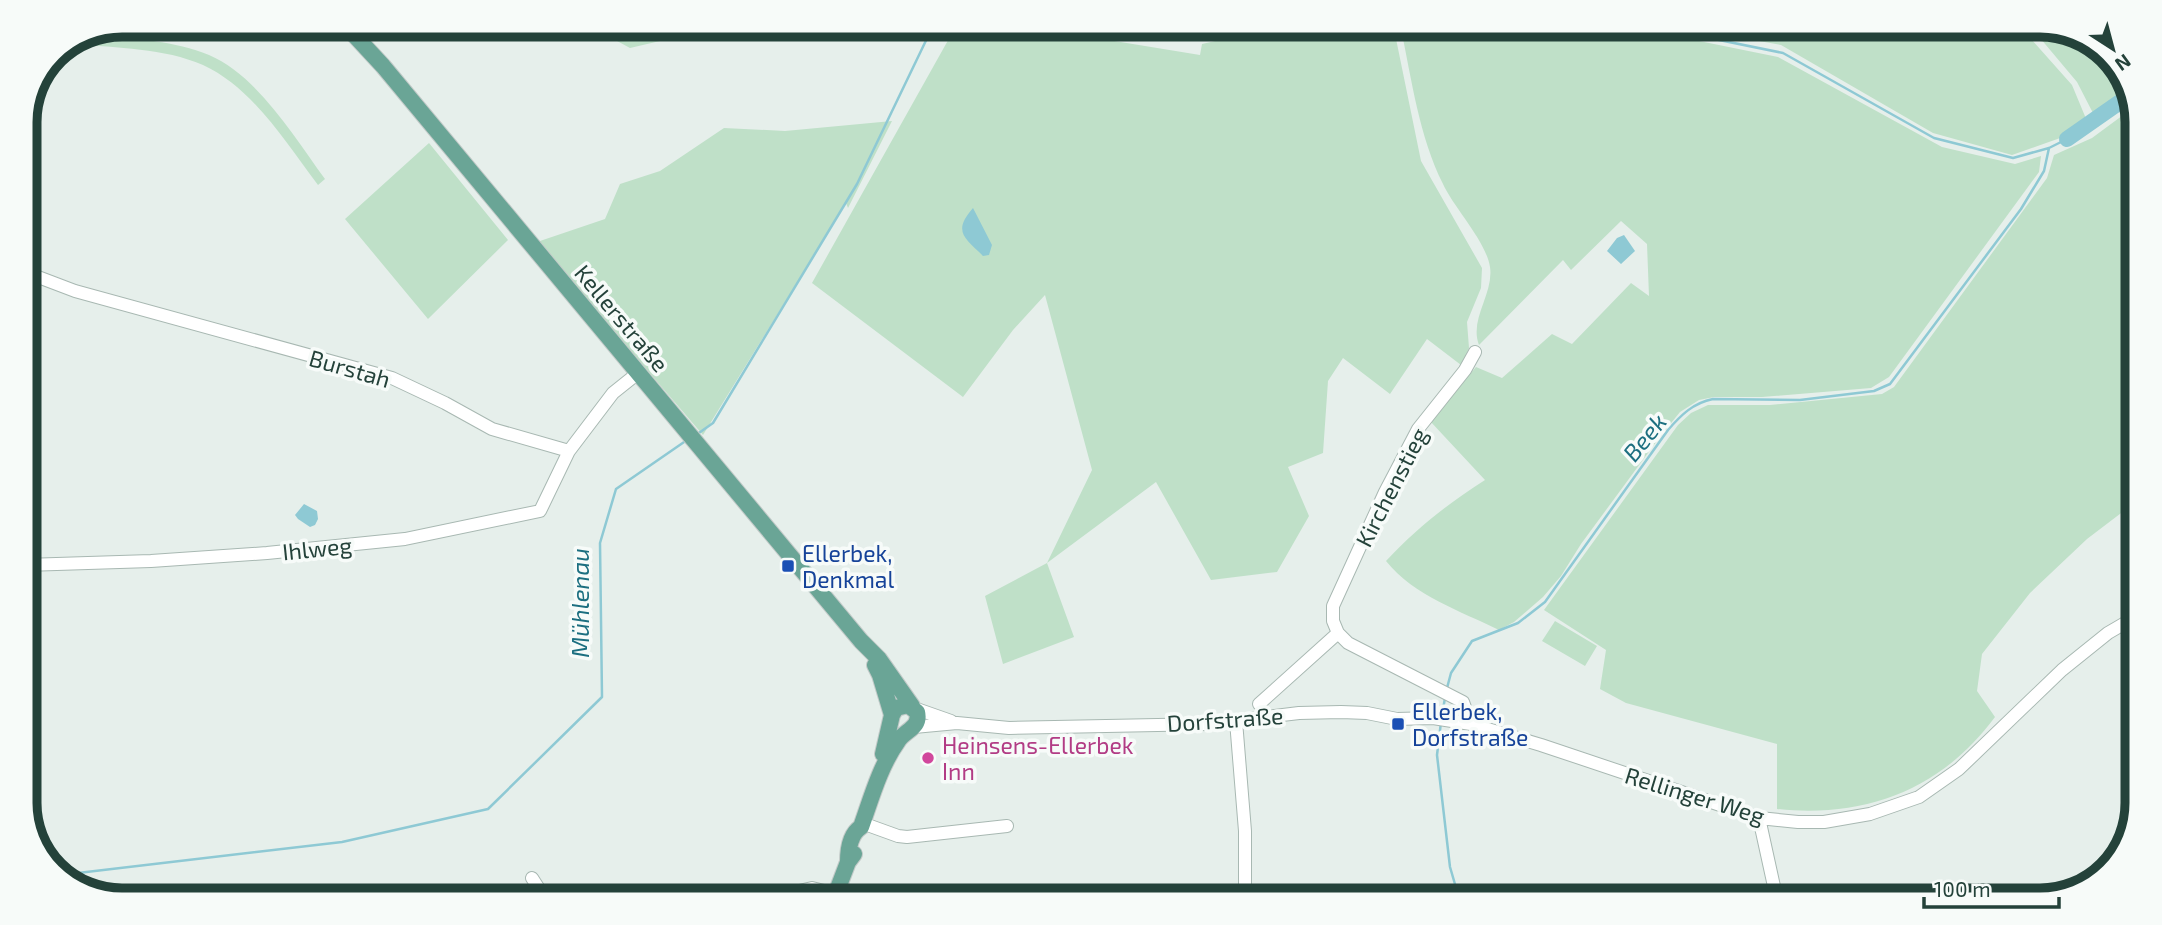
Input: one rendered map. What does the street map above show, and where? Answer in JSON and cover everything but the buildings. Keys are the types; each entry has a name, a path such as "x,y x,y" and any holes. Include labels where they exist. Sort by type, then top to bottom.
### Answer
{"main road":[{"name":"Kellerstraße","path":"359,37 861,641 879,659 913,707"},
{"name":"Kellerstraße","path":"861,641 880,675 892,718"},
{"path":"839,888 848,862 852,839 861,825 875,787 897,742 918,716 913,707 900,706 892,718 875,787"},
{"path":"892,718 897,728 911,728"}],"street":[{"name":"Burstah","path":"37,277 75,291 392,378 492,429 569,451"},
{"name":"Kirchenstieg","path":"1338,632 1333,621 1334,606 1385,492 1418,429 1465,370 1475,352"},
{"path":"569,451 613,393 638,373"},
{"name":"Ihlweg","path":"37,565 151,561 267,553 405,539 540,511 569,451"},
{"name":"Rellinger Weg","path":"1449,720 1471,724 1759,818 1824,822 1870,814 1919,797 1959,769 2062,670 2108,633 2125,623"},
{"path":"1259,704 1338,632 1348,643 1463,702 1471,724"},
{"name":"Dorfstraße","path":"913,707 957,723"},
{"name":"Dorfstraße","path":"911,728 957,723 1009,727 1209,724 1299,713 1367,713 1397,719 1419,717 1449,720"},
{"path":"1236,721 1245,831 1245,888"},
{"path":"1759,818 1774,888"},
{"path":"861,825 907,837 1007,826"},
{"path":"532,878 539,888"}],"green space":[{"path":"122,37 155,41 209,55 227,64 274,109 325,179 318,185 253,102 221,75 188,59 140,50 86,45 105,38"},
{"path":"610,37 677,37 630,48"},
{"path":"950,37 1090,37 1200,55 1202,44 1233,37 1396,37 1421,161 1482,268 1481,288 1467,322 1469,348 1461,365 1427,339 1390,394 1343,358 1328,381 1323,453 1288,467 1309,516 1277,572 1211,580 1156,482 1047,563 1092,470 1045,295 1013,330 963,397 812,283"},
{"path":"1403,37 1679,37 1778,57 1942,147 2015,164 2041,156 2039,172 1889,377 1871,388 1762,397 1714,397 1699,400 1680,412 1581,544 1561,576 1543,597 1514,622 1499,630 1424,593 1410,584 1386,561 1432,518 1485,480 1430,421 1476,367 1502,378 1552,334 1572,344 1631,283 1649,296 1647,244 1621,221 1571,270 1563,260 1479,345 1477,326 1489,287 1490,267 1483,246 1448,193 1435,166 1417,108"},
{"path":"1737,37 2029,37 2072,85 2087,121 2063,137 2012,155 1933,133 1781,45"},
{"path":"2039,37 2057,38 2078,46 2078,84"},
{"path":"2078,84 2116,84 2121,96 2094,115"},
{"path":"2125,114 2125,510 2087,539 2030,593 1982,654 1977,691 1995,717 1974,742 1951,763 1926,781 1871,803 1810,811 1777,809 1777,744 1626,703 1600,689 1606,650 1544,610 1678,425 1691,413 1708,405 1770,405 1882,394 1894,387 2047,178 2054,155 2092,138"},
{"path":"892,121 848,208 846,203 703,435 537,242 605,219 620,184 660,171 724,128 785,131"},
{"path":"429,143 508,240 428,319 345,219"},
{"path":"1047,563 1074,637 1003,664 985,596"},
{"path":"1555,621 1597,646 1585,666 1542,641"}],"water":[{"path":"973,208 992,245 989,255 983,256 963,234 963,223"},
{"path":"1624,235 1635,251 1621,264 1607,251 1617,238"},
{"path":"304,504 317,511 318,519 315,525 310,527 295,515"}],"waterway":[{"name":"Mühlenau","path":"696,435 713,423 857,184 928,37"},
{"name":"Mühlenau","path":"1195,37 1211,37"},
{"name":"Mühlenau","path":"1704,37 1783,53 1934,138 2013,158 2049,148 2067,139"},
{"name":"Mühlenau","path":"2067,139 2123,100"},
{"name":"Beek","path":"1447,688 1451,673 1472,641 1518,623 1545,602 1668,430 1688,410 1713,399 1800,400 1874,391 1890,384 2021,209 2044,171 2049,148"},
{"name":"Mühlenau","path":"74,874 342,842 488,809 602,697 600,543 616,489 687,440"},
{"name":"Beek","path":"1442,715 1445,698"},
{"name":"Beek","path":"1441,722 1437,755 1450,867 1456,888"}],"place":[{"name":"Ellerbek, Denkmal","path":"788,566"},
{"name":"Ellerbek, Dorfstraße","path":"1398,724"},
{"name":"Heinsens-Ellerbek Inn","path":"928,758"}]}
